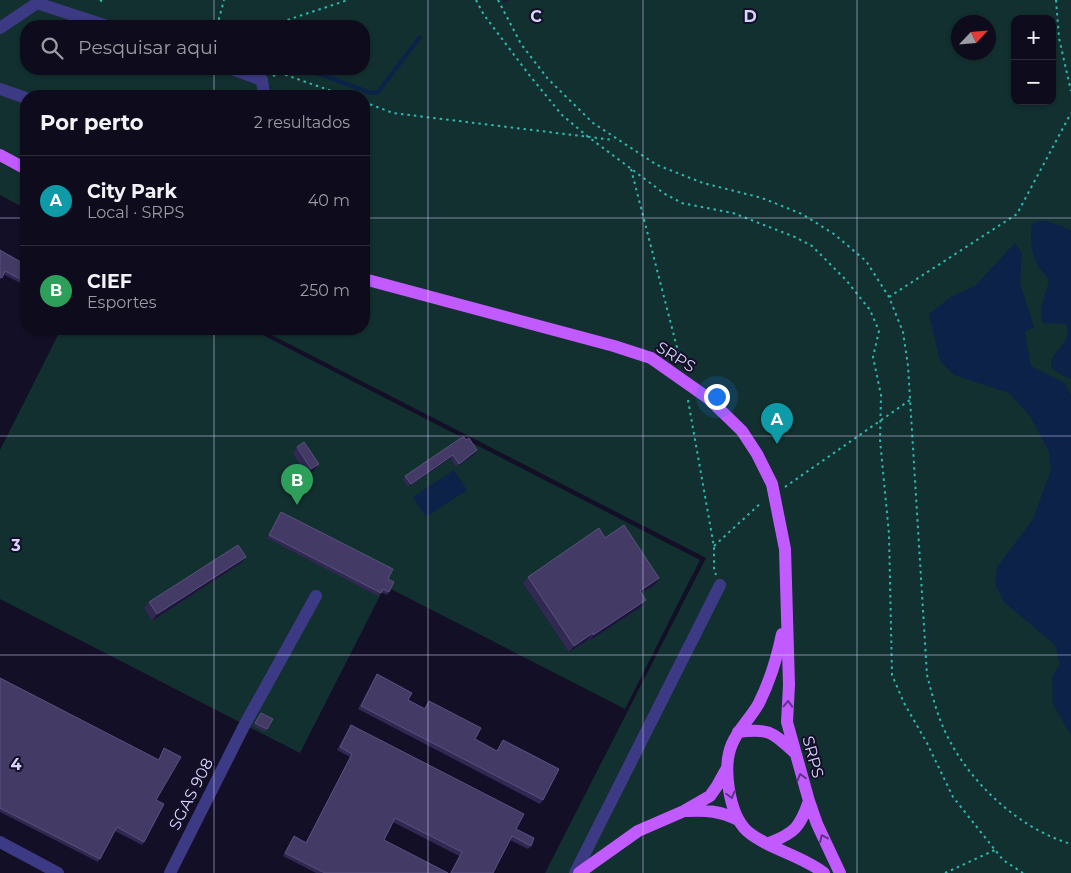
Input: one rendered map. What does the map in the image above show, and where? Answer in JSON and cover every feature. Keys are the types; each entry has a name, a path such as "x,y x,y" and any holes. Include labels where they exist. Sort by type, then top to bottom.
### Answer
{"main road":[{"path":"0,155 20,166"},
{"name":"SRPS","path":"370,281 651,358 708,398 742,431 757,454 772,484 785,549 787,722 816,824 840,873"},
{"name":"SRPS","path":"738,820 728,785 727,768 731,746 738,732 750,719 766,688 776,660 786,614"},
{"path":"738,732 760,730 776,736 794,752"},
{"name":"SRPS","path":"577,873 638,831 684,811 710,796 727,768"},
{"path":"768,843 785,837 794,831 802,820 809,801"},
{"name":"SRPS","path":"684,811 708,810 725,813 738,820 747,830 760,839 801,858 824,873"}],"lane":[{"path":"0,28 37,3 89,20"},
{"path":"248,75 262,80 263,90"},
{"path":"0,89 20,96"},
{"path":"577,873 720,584"},
{"name":"SGAS 908","path":"170,873 242,730 316,596"},
{"path":"0,842 58,873"}],"path":[{"path":"100,0 104,3"},
{"path":"219,20 224,0"},
{"path":"287,20 348,0"},
{"path":"476,0 484,15 530,76 562,115 587,136 664,194 682,203 733,213 795,237 812,246 846,280 870,310 878,331 873,357 882,395 880,440 889,534 892,675 904,703 927,743 953,797 1004,860 1023,873"},
{"path":"498,0 521,44 548,79 593,123 657,165 704,183 762,198 802,214 834,234 866,261 889,297 903,332 908,366 926,675 941,723 962,762 986,792 1004,808 1032,827 1071,844"},
{"path":"1056,0 1058,38 1071,91"},
{"path":"262,80 275,75"},
{"path":"286,75 329,90"},
{"path":"370,104 393,113 617,140"},
{"path":"889,297 1017,214 1071,113"},
{"path":"631,169 685,381"},
{"path":"688,400 714,546 714,568 720,584"},
{"path":"714,546 765,499 775,494 910,400"},
{"path":"945,873 995,850"}],"green space":[{"path":"0,0 1071,0 1071,873 545,873 706,558 272,335 370,335 370,90 20,90 20,206 0,195"},
{"path":"58,335 263,335 700,560 625,709 385,586 300,753 0,599 0,450"}],"water":[{"path":"1038,221 1047,221 1071,230 1071,379 1061,375 1051,367 1054,355 1066,338 1067,324 1043,323 1041,312 1049,280 1037,264 1032,250 1032,224"},
{"path":"1015,243 1022,253 1020,284 1034,327 1025,332 1031,366 1065,383 1071,395 1071,735 1053,704 1052,677 1060,664 1055,645 1004,602 995,584 997,567 1033,519 1051,470 1049,451 1030,416 1009,393 954,375 940,361 929,314 951,297 976,285"},
{"path":"454,470 467,490 426,517 413,497"}],"building":[{"path":"0,250 20,262 20,279 5,271 2,278 0,277"},
{"path":"464,437 466,440 469,438 477,450 459,464 453,455 411,484 405,476"},
{"path":"304,442 319,464 311,469 297,447"},
{"path":"281,512 393,569 388,579 394,582 389,592 383,589 381,593 269,535"},
{"path":"624,525 659,578 640,591 646,600 574,646 528,577 599,528 605,538"},
{"path":"238,545 246,557 157,614 149,602"},
{"path":"377,674 412,693 408,700 425,709 429,701 481,728 475,739 497,751 503,740 559,769 543,800 361,706"},
{"path":"0,678 159,760 164,748 181,757 156,800 164,804 144,842 117,827 100,859 0,808"},
{"path":"261,713 273,719 267,729 255,723"},
{"path":"351,725 524,814 516,829 534,838 531,846 512,836 493,873 451,873 462,852 395,818 384,840 448,873 325,873 285,853 294,836 306,843 352,754 340,747"}],"waterway":[{"path":"370,93 378,92 420,37"},
{"path":"322,75 363,90"}],"place":[{"name":"City Park","path":"777,444"},
{"name":"CIEF","path":"297,505"}]}
